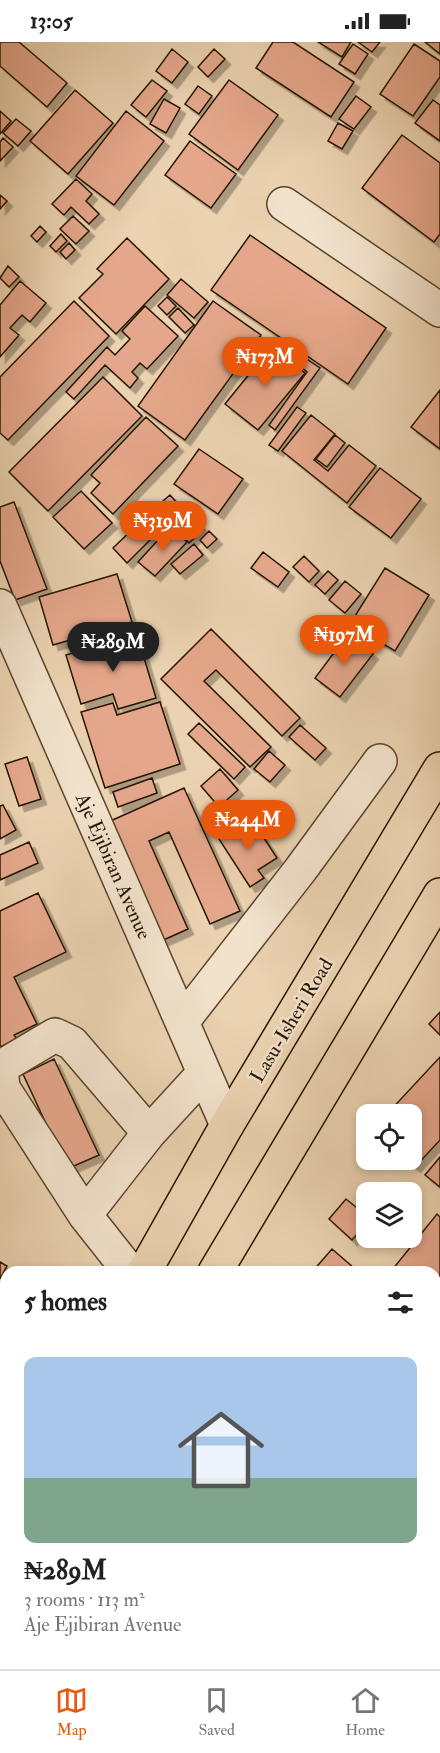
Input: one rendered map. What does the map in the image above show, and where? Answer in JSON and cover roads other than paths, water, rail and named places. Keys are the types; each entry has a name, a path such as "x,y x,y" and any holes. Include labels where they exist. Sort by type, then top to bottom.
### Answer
{"main road":[{"name":"Lasu-Isheri Road","path":"147,1266 227,1125 440,769"},
{"path":"221,1266 438,904"}],"street":[{"path":"284,204 440,310"},
{"name":"Aje Ejibiran Avenue","path":"0,606 227,1125"},
{"path":"182,1022 301,869 380,761"},
{"path":"125,1266 85,1215 3,1088 1,1067 55,1035 72,1043 148,1133"},
{"path":"85,1215 148,1133 204,1073"}]}
